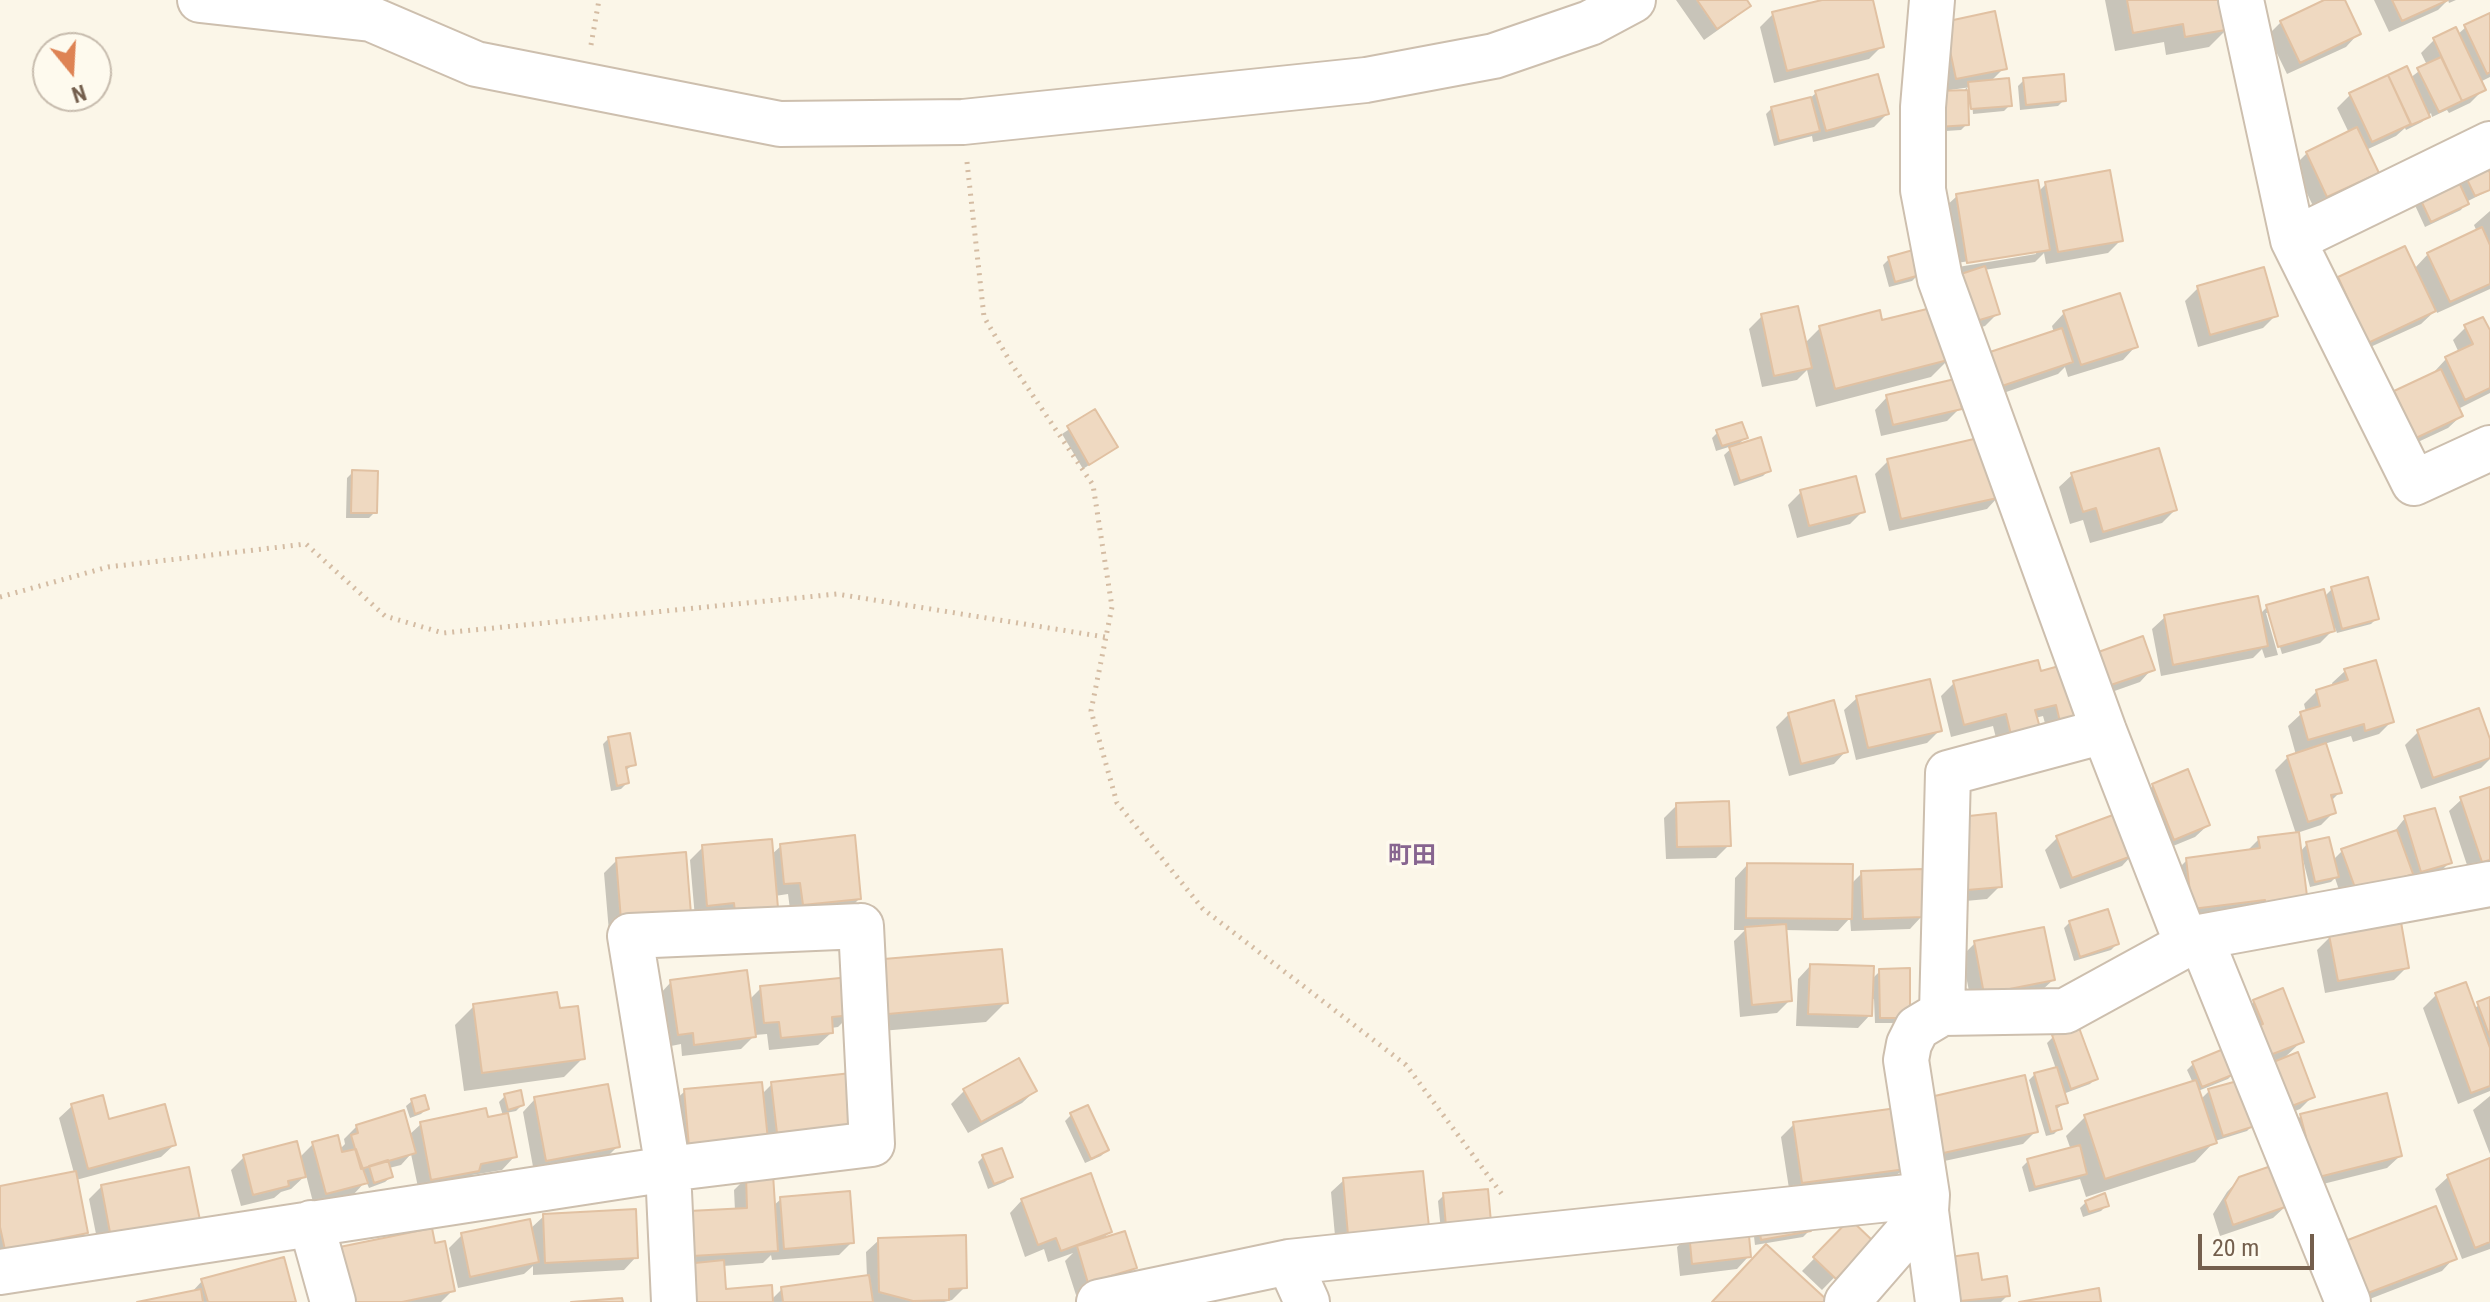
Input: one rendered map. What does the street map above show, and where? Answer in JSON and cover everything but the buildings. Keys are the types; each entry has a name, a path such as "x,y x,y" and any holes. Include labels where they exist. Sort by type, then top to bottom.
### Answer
{"street":[{"path":"200,0 371,19 476,64 780,124 963,122 1366,80 1494,56 1590,23 1633,0"},
{"path":"1932,0 1923,107 1923,190 1940,279 2104,731 2348,1302"},
{"path":"2241,0 2293,240 2414,483 2490,448"},
{"path":"2293,240 2490,144"},
{"path":"1942,1013 1948,773 2104,731"},
{"path":"1938,1302 1906,1060 1917,1028 1942,1013 2065,1011 2194,941 2490,886"},
{"path":"0,1272 668,1169 872,1144 861,926 630,936 668,1169 674,1302"},
{"path":"1099,1302 1289,1262 1534,1236 1927,1203"},
{"path":"1847,1302 1927,1203"},
{"path":"311,1223 333,1302"},
{"path":"1289,1262 1307,1302"}],"path":[{"path":"963,122 984,317 1093,485 1112,607 1091,711 1117,803 1203,909 1406,1065 1534,1236"},
{"path":"0,597 108,567 306,544 385,616 443,633 837,594 1105,637"}],"district":[{"name":"町田","path":"1412,857"}]}
